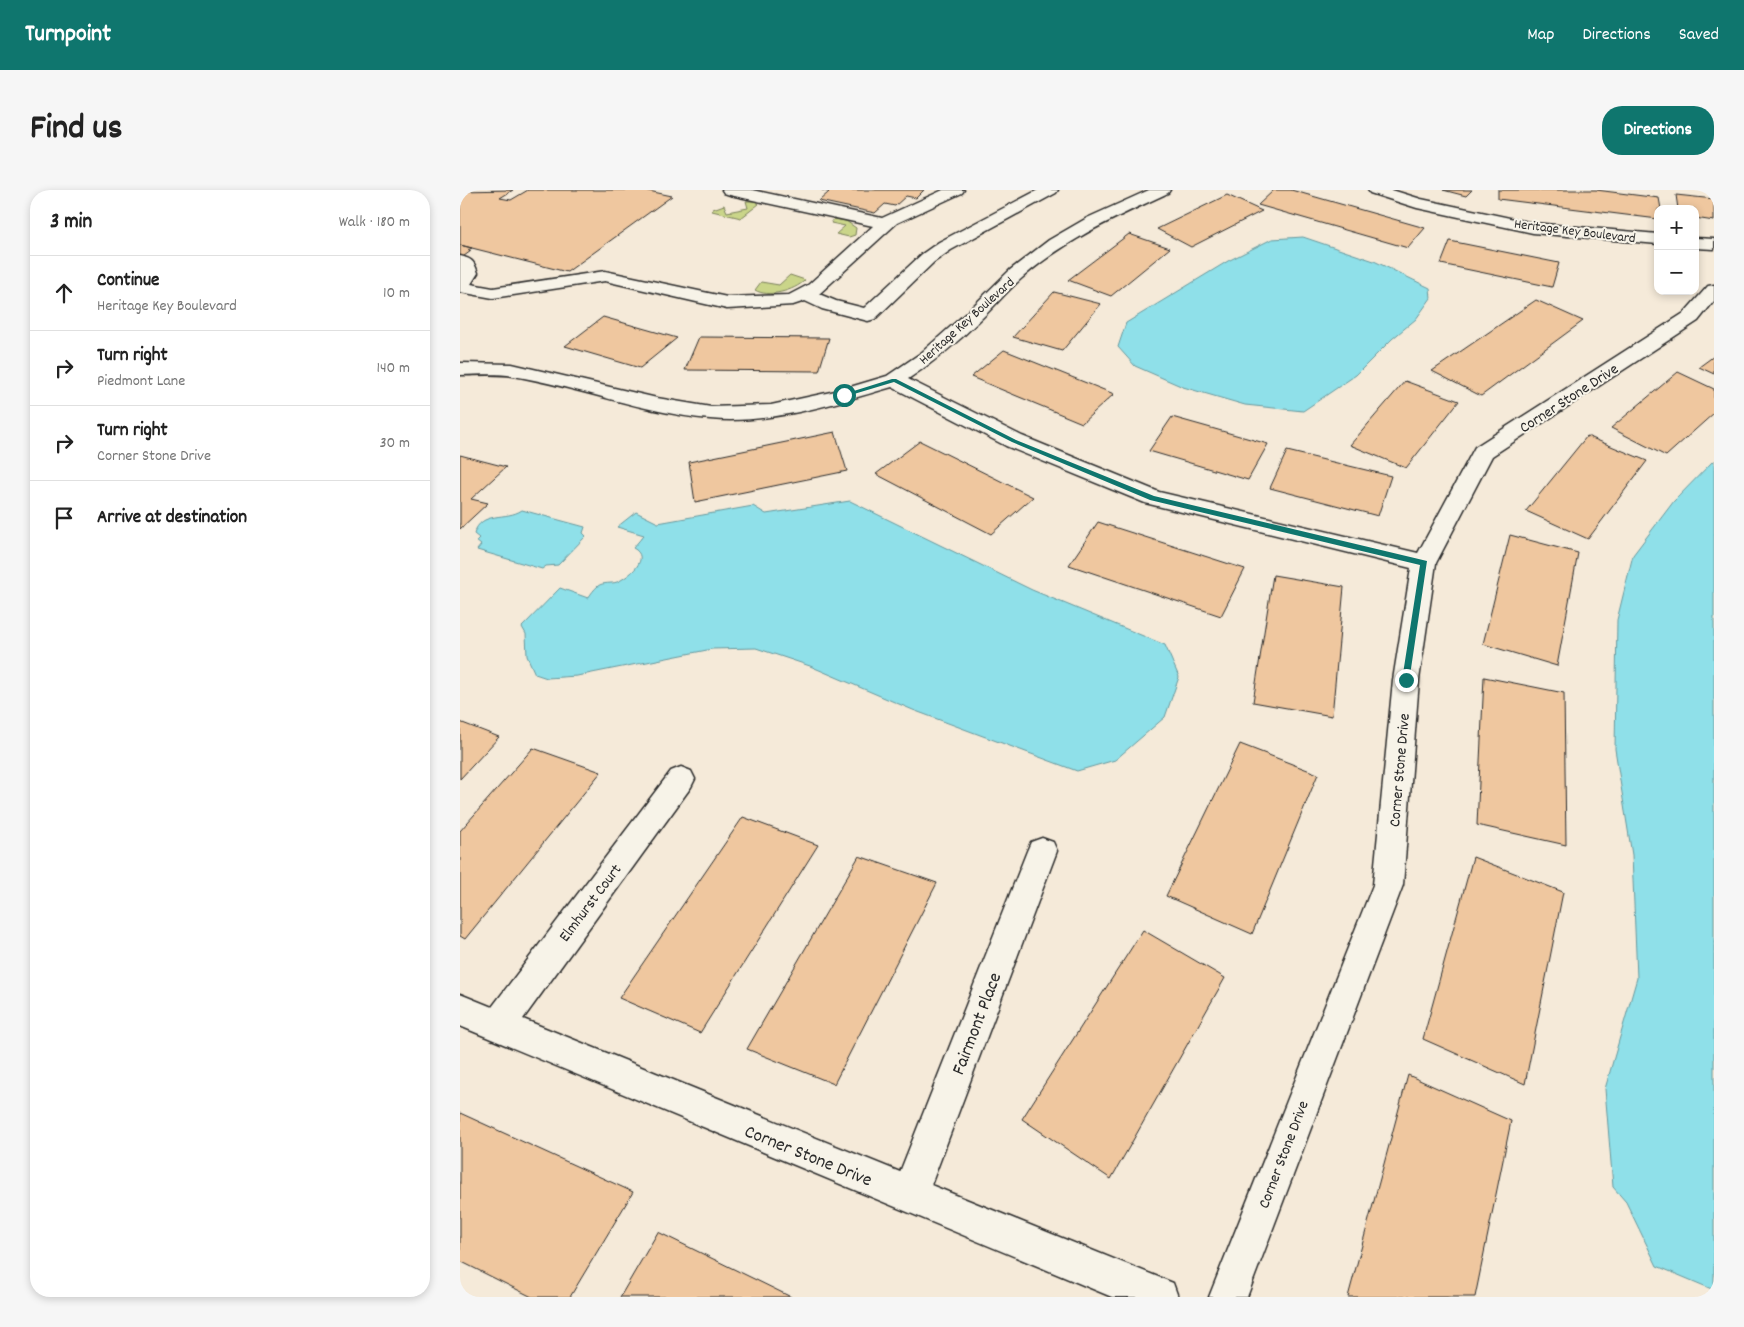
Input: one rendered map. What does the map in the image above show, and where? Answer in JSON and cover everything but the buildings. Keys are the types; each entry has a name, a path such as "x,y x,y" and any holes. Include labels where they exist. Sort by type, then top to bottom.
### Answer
{"street":[{"path":"730,190 885,224"},
{"path":"460,261 466,264 469,273 460,287 493,293 604,276 727,303 793,300 814,289 891,219 956,190"},
{"path":"805,294 828,304 868,315 928,258 945,246 1050,190"},
{"name":"Heritage Key Boulevard","path":"460,369 512,370 657,404 711,413 771,411 836,397 894,380 928,356 973,317 1016,274 1055,244 1093,222 1162,190"},
{"name":"Heritage Key Boulevard","path":"1376,190 1417,203 1534,228 1654,239"},
{"path":"1699,243 1714,244"},
{"name":"Corner Stone Drive","path":"1228,1297 1388,885 1406,680 1424,563 1483,452 1691,317 1714,290"},
{"path":"894,380 1014,441 1153,498 1424,563"},
{"name":"Elmhurst Court","path":"498,1026 681,779"},
{"name":"Fairmont Place","path":"909,1195 1042,852"},
{"name":"Corner Stone Drive","path":"460,1010 1159,1297"}],"green space":[{"path":"746,201 755,201 759,204 741,218 712,211 724,205 727,212 748,208"},
{"path":"834,219 846,221 856,228 855,235 849,237 836,234 845,226 831,223"},
{"path":"790,275 805,280 795,287 781,292 766,293 755,290 761,282 779,285"}],"water":[{"path":"1303,237 1374,261 1430,288 1431,298 1416,319 1392,339 1356,375 1303,411 1245,405 1183,387 1135,366 1118,347 1126,323 1228,261 1272,239"},
{"path":"1714,460 1714,1290 1657,1266 1626,1202 1613,1187 1605,1089 1637,978 1632,855 1615,749 1617,620 1633,555 1674,501"},
{"path":"850,501 1032,590 1165,645 1179,677 1165,717 1115,760 1077,771 913,710 810,666 756,648 712,649 577,676 547,678 535,674 527,656 526,634 522,627 560,588 588,598 600,585 617,582 637,567 640,557 633,548 644,535 617,527 636,512 658,523 753,506 766,514"},
{"path":"522,510 585,527 583,533 586,536 558,565 546,566 542,569 477,550 481,545 476,541 479,538 474,534 482,522"}],"route":[{"path":"844,395 894,380 1014,441 1153,498 1424,563 1406,680"}]}
